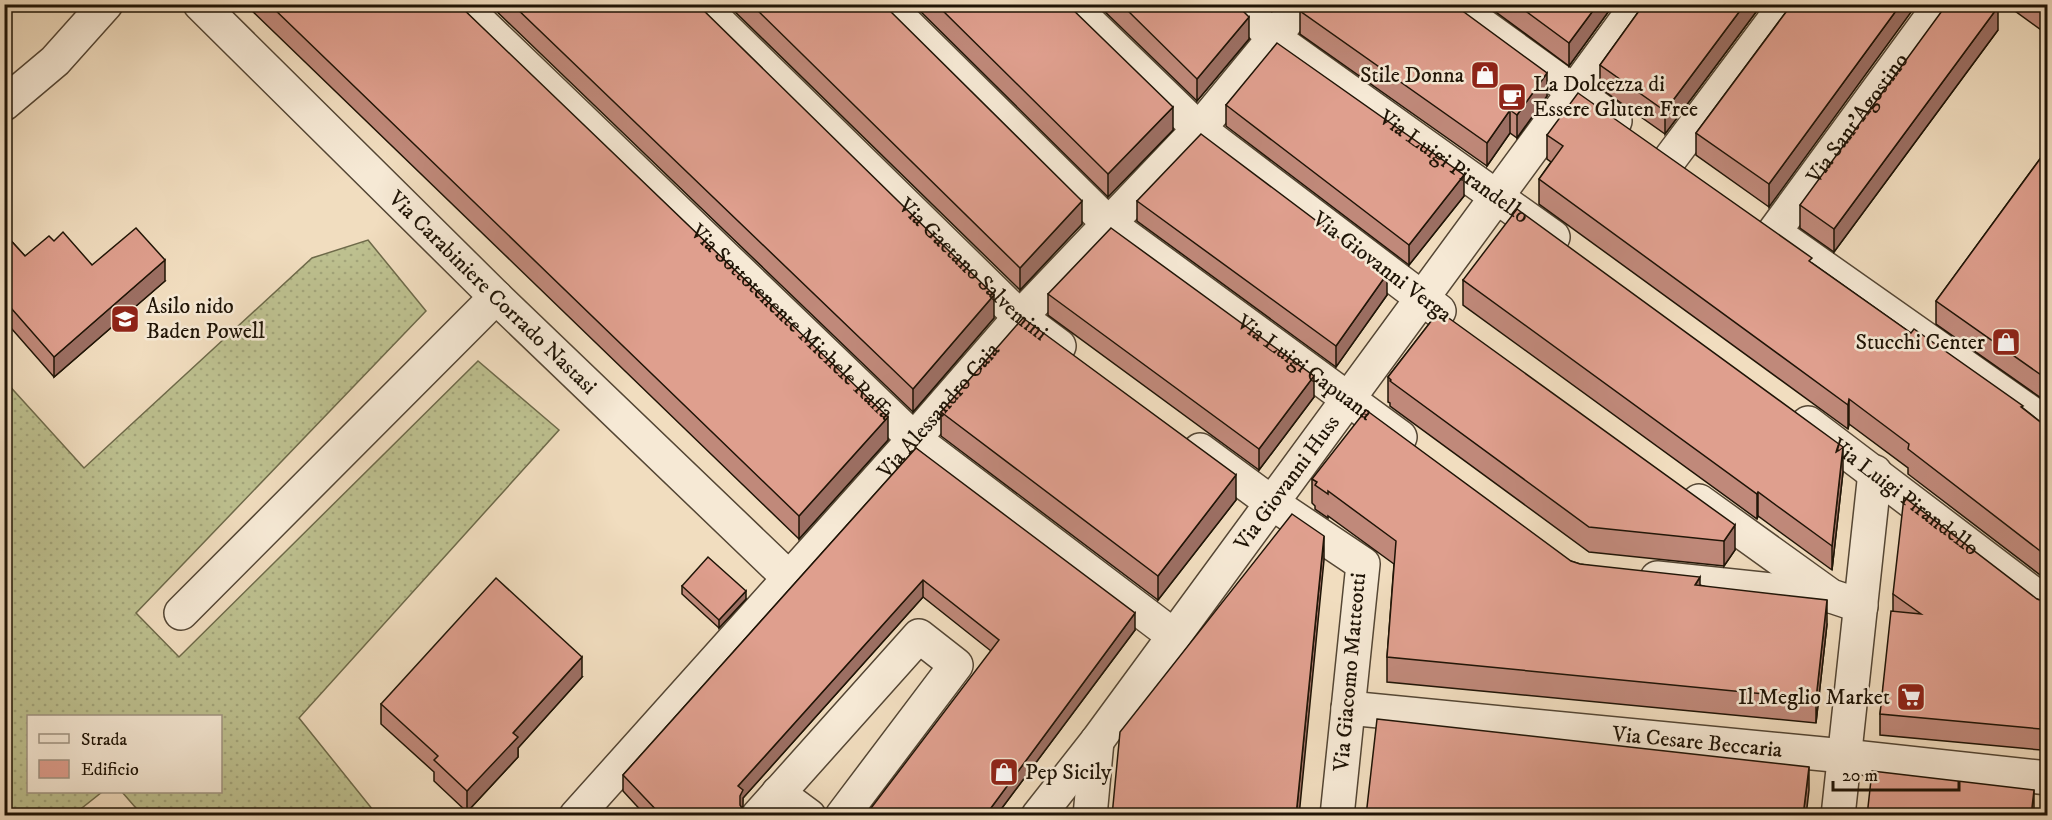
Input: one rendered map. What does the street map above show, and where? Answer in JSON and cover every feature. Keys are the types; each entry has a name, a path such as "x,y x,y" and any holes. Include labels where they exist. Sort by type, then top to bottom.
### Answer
{"street":[{"path":"4,104 55,61 106,4"},
{"name":"Via Carabiniere Corrado Nastasi","path":"200,4 496,297 789,578"},
{"name":"Via Sottotenente Michele Raffa","path":"461,4 914,440 1174,636"},
{"name":"Via Gaetano Salvemini","path":"700,4 1020,317 1086,366"},
{"name":"Via Luigi Capuana","path":"886,4 1108,223 1423,453"},
{"name":"Via Giovanni Verga","path":"1070,4 1199,129 1461,327"},
{"name":"Via Luigi Pirandello","path":"1239,4 1274,38 1572,251"},
{"name":"Via Alessandro Caia","path":"591,810 789,578 914,440 1020,317 1199,129 1299,4"},
{"name":"Via Giovanni Huss","path":"1038,816 1097,741 1638,4"},
{"path":"1654,148 1786,4"},
{"name":"Via Sant'Agostino","path":"1774,232 1941,4"},
{"path":"1464,8 1574,92 1698,179"},
{"path":"1745,212 2048,425"},
{"path":"181,613 496,297"},
{"name":"Via Luigi Pirandello","path":"1780,403 1875,472 2048,605"},
{"path":"1179,434 1272,503"},
{"path":"1838,816 1875,472"},
{"path":"1679,486 1831,596"},
{"name":"Via Giacomo Matteotti","path":"1272,503 1363,564 1337,816"},
{"path":"1629,575 1831,596 1861,606"},
{"path":"810,816 768,804 919,636 957,665 842,816"},
{"name":"Via Cesare Beccaria","path":"1348,708 2048,778"},
{"path":"1090,816 1097,741"}],"green space":[{"path":"368,240 426,311 136,613 179,657 478,361 559,430 299,718 377,815 142,815 123,793 222,793 222,715 27,715 27,793 101,793 73,815 5,815 5,381 84,468 312,258"}],"building":[{"path":"269,4 458,4 888,417 799,516"},
{"path":"512,4 697,4 994,295 913,389"},
{"path":"751,4 883,4 1082,201 1020,268"},
{"path":"936,4 1067,4 1173,107 1108,174"},
{"path":"1121,4 1236,4 1249,17 1197,79"},
{"path":"1305,4 1453,4 1547,73 1517,115 1510,110 1487,143 1300,11"},
{"path":"1516,4 1598,4 1569,43"},
{"path":"1644,4 1745,4 1665,111 1600,65"},
{"path":"1792,4 1901,4 1769,184 1696,133"},
{"path":"1947,4 1987,4 1998,7 1834,229 1800,205"},
{"path":"2037,4 2048,4 2048,12"},
{"path":"1277,43 1464,175 1409,245 1226,105"},
{"path":"1578,93 1812,258 1809,261 1911,333 1914,329 2023,406 2021,407 2048,428 2048,557 1908,449 1909,444 1849,399 1848,405 1539,179 1563,146 1547,135"},
{"path":"1201,134 1387,274 1336,346 1137,201"},
{"path":"2048,148 2048,227 2044,232 2048,234 2048,372 2044,377 1936,301"},
{"path":"1517,209 1843,447 1832,546 1463,280"},
{"path":"136,228 165,260 54,357 4,300 4,233 25,256 49,236 54,241 63,232 92,265"},
{"path":"1111,228 1314,376 1259,449 1048,294"},
{"path":"1439,311 1735,525 1724,541 1589,527 1390,381 1388,377"},
{"path":"1023,318 1236,475 1158,576 941,412"},
{"path":"1366,410 1571,561 1580,564 1700,577 1695,585 1827,600 1816,699 1387,657 1396,541 1328,491 1328,494 1315,485 1317,482 1312,479"},
{"path":"916,448 1135,613 985,816 865,816 999,640 923,580 738,786 743,790 740,805 750,816 662,816 623,775"},
{"path":"1904,497 2037,599 2048,603 2048,677 2041,729 1880,714 1891,611 1921,614 1893,594"},
{"path":"1292,514 1324,536 1296,816 1112,816 1120,732"},
{"path":"708,557 746,591 719,620 682,586"},
{"path":"496,578 582,657 513,733 518,737 467,791 434,760 438,756 381,704"},
{"path":"1377,719 1809,767 1803,816 1366,816"},
{"path":"1872,771 2034,790 2031,816 1867,816"},
{"path":"773,811 779,816 766,816"}],"place":[{"name":"Stile Donna","path":"1485,75"},
{"name":"La Dolcezza di Essere Gluten Free","path":"1512,97"},
{"name":"Asilo nido Baden Powell","path":"125,319"},
{"name":"Stucchi Center","path":"2006,342"},
{"name":"Il Meglio Market","path":"1911,697"},
{"name":"Pep Sicily","path":"1004,772"}]}
